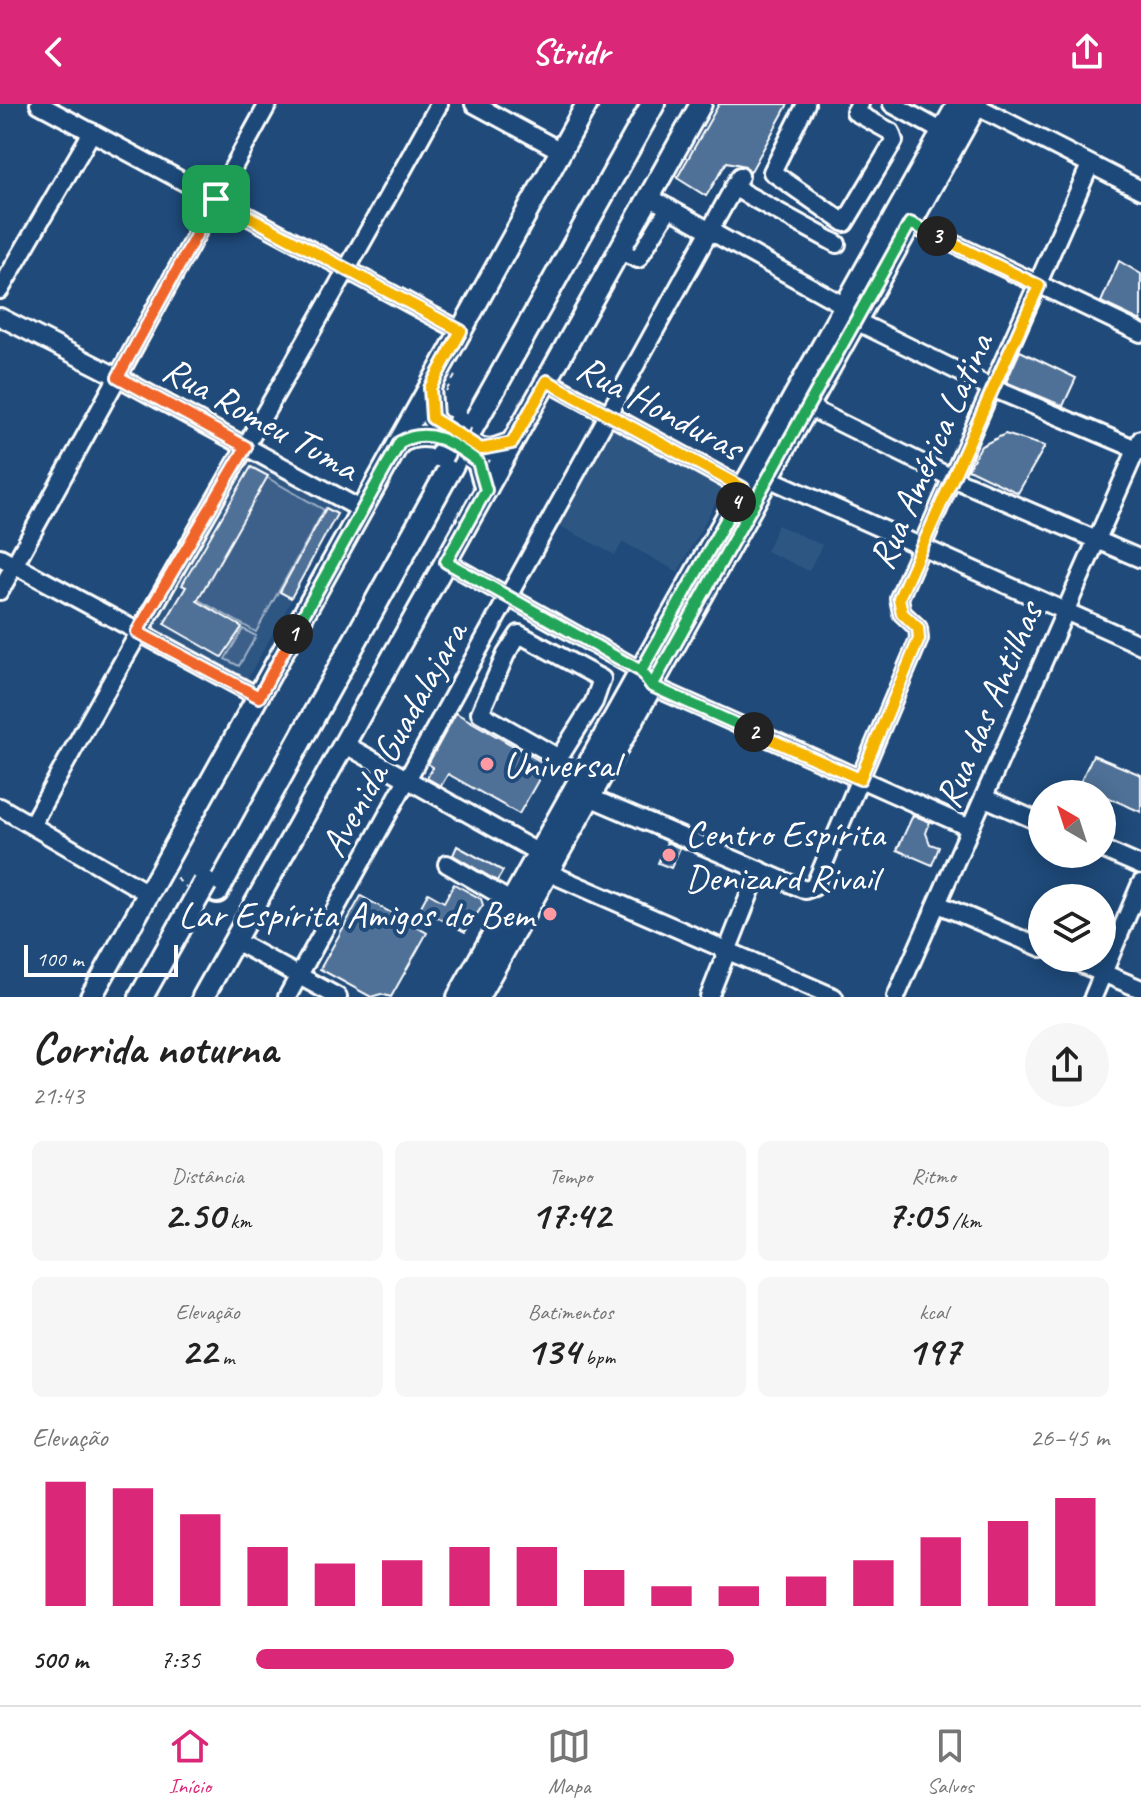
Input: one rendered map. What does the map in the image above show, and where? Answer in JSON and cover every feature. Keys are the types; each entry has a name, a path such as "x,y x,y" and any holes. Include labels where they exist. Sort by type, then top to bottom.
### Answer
{"highway":[{"path":"466,426 637,104"},
{"path":"158,997 206,897 447,459 653,104"},
{"path":"141,997 206,897"}],"main road":[{"path":"91,997 587,104"},
{"path":"203,997 701,104"},
{"path":"458,997 539,853 768,478 808,407 850,314 943,132 970,105"},
{"path":"478,997 589,797 743,488 910,223 970,105"},
{"path":"430,388 432,418 438,425 481,449 512,443"},
{"path":"400,442 418,433 435,437 478,462 486,490"}],"street":[{"path":"39,104 461,331"},
{"path":"0,591 7,560 118,377 268,104"},
{"path":"32,824 137,632 349,270 439,104"},
{"path":"474,104 561,151"},
{"path":"806,104 772,172 845,223 894,141 891,132 855,112 860,104"},
{"path":"892,104 943,132"},
{"path":"970,105 1141,190"},
{"path":"0,290 92,132"},
{"name":"Rua América Latina","path":"759,870 805,890 814,887 920,635 916,625 902,613 899,598 1090,165"},
{"name":"Avenida Guadalajara","path":"287,997 736,181 837,244"},
{"path":"649,197 850,314 992,388 1139,447"},
{"path":"619,251 638,259 669,208"},
{"path":"910,223 1141,333"},
{"name":"Rua Romeu Tuma","path":"0,317 118,377 362,510"},
{"name":"Rua Honduras","path":"547,381 743,488"},
{"path":"808,407 954,479 1141,559"},
{"name":"Rua das Antilhas","path":"896,997 985,798 1062,612 1139,447"},
{"name":"Rua Honduras","path":"768,478 1141,645"},
{"path":"7,560 259,697"},
{"path":"446,562 646,678 970,828"},
{"path":"523,634 602,679 599,693 559,758 480,713 501,666 515,636 523,634"},
{"path":"477,652 501,666"},
{"path":"344,744 539,853 547,872 834,997"},
{"path":"589,797 759,870 709,997"},
{"path":"985,798 1028,817"},
{"path":"0,807 149,894"},
{"path":"1116,855 1141,866"},
{"path":"447,864 512,902"},
{"path":"1093,997 1141,883"},
{"path":"938,904 1028,942"},
{"path":"235,941 338,997"},
{"path":"1103,973 1141,989"}],"shaded area":[{"path":"613,428 724,487 678,572 623,542 615,555 560,526"},
{"path":"250,461 341,512 246,681 152,631"},
{"path":"259,473 324,510 256,632 190,595"},
{"path":"778,525 822,545 809,571 766,551"},
{"path":"243,629 256,636 239,666 225,659"}],"building":[{"path":"719,104 788,104 750,173 745,166 727,162 706,196 677,178"},
{"path":"1119,261 1141,274 1141,321 1101,302"},
{"path":"1020,351 1076,378 1063,406 1006,382"},
{"path":"1005,434 1045,446 1018,493 968,469 981,446"},
{"path":"251,467 268,476 197,601 242,627 222,657 164,624 186,587 182,585"},
{"path":"326,508 337,514 291,598 280,592"},
{"name":"Universal","path":"456,713 547,765 519,814 448,774 441,786 427,778 433,767 428,764"},
{"path":"1093,755 1141,775 1141,812 1116,801 1116,780 1081,780"},
{"path":"913,815 930,822 926,833 930,844 939,847 932,865 897,850"},
{"name":"Centro Espírita Denizard Rivail","path":"667,842 680,848 671,868 658,863"},
{"path":"457,846 503,871 497,881 453,855"},
{"path":"454,884 481,899 483,905 465,932 420,908 428,893 444,902"},
{"path":"361,896 427,933 391,997 381,994 371,997 320,969"}],"place":[{"name":"Universal","path":"487,764"},
{"name":"Centro Espírita Denizard Rivail","path":"669,855"},
{"name":"Lar Espírita Amigos do Bem","path":"550,914"}],"route":[{"path":"216,199 118,377 246,447 137,632 259,697 400,442 423,433 478,462 486,490 446,562 641,671 652,686 860,779 920,635 916,625 902,613 899,598 1039,286 910,223 652,686 646,678 641,671 743,488 547,381 512,443 492,450 481,449 438,425 432,418 430,388 461,331 216,199"}]}
